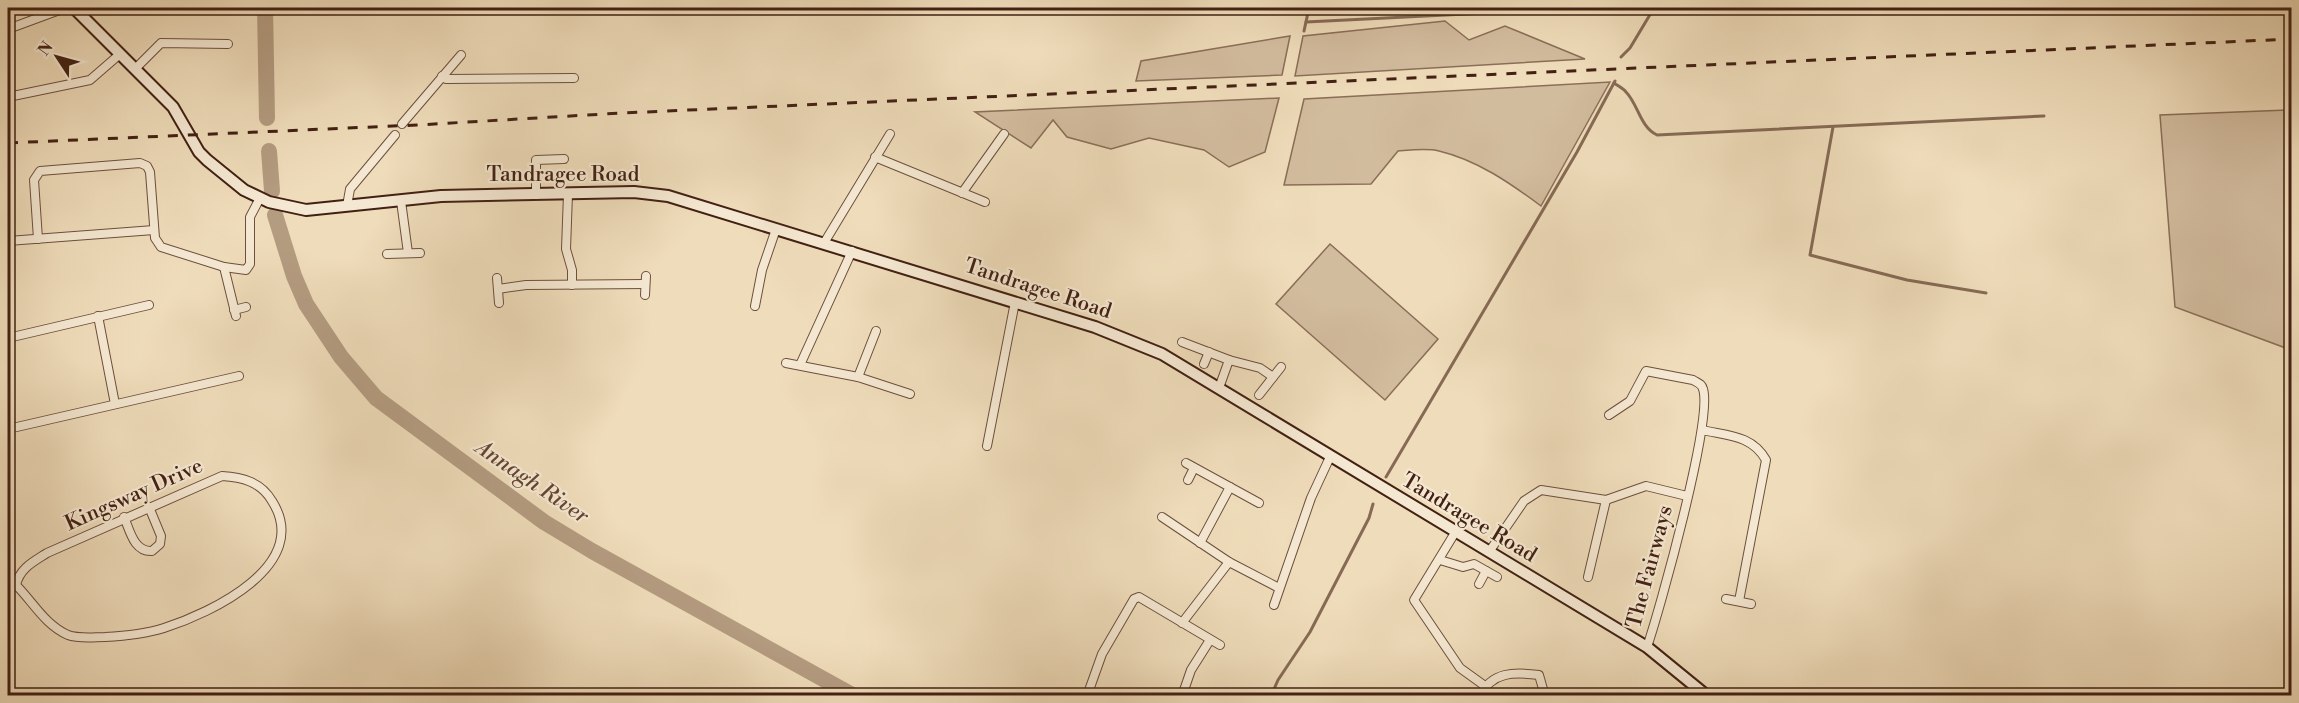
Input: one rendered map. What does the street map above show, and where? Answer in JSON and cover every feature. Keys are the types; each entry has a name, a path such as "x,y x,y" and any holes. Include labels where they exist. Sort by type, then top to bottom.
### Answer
{"main road":[{"path":"74,8 179,114 199,152 219,171 264,200"},
{"name":"Tandragee Road","path":"264,200 306,210 441,196 634,192 668,196 1015,302 1140,344 1219,388 1647,647 1707,696"}],"street":[{"path":"8,29 65,8"},
{"path":"135,69 161,43 228,44"},
{"path":"8,97 90,81 120,54"},
{"path":"402,124 460,55"},
{"path":"442,76 446,79 574,78"},
{"path":"824,243 890,134"},
{"path":"962,193 1004,134"},
{"path":"347,206 350,189 395,135"},
{"path":"875,157 985,202"},
{"path":"536,195 536,159 564,159"},
{"path":"38,239 34,180 40,171 140,163 147,166 150,172 154,230 161,247 224,267 246,270 250,264 250,217 264,200"},
{"path":"568,194 566,249 572,270 572,285"},
{"path":"401,201 408,253"},
{"path":"755,306 762,270 776,229"},
{"path":"8,241 154,230"},
{"path":"800,365 852,251"},
{"path":"387,254 420,253"},
{"path":"224,267 235,313 246,307"},
{"path":"497,278 499,303"},
{"path":"498,290 526,285 572,285 645,280 645,295"},
{"path":"987,446 1015,302"},
{"path":"8,338 149,305"},
{"path":"98,316 115,404"},
{"path":"858,376 876,331"},
{"path":"1182,342 1229,360 1260,368 1273,377"},
{"path":"1204,364 1209,352"},
{"path":"1219,388 1229,360"},
{"path":"786,363 858,376 910,394"},
{"path":"1259,395 1281,367"},
{"name":"The Fairways","path":"1609,415 1630,401 1646,371 1693,380 1702,387 1702,430 1647,647"},
{"path":"8,429 239,376"},
{"path":"1702,430 1751,442 1766,460 1739,601"},
{"path":"1274,605 1311,498 1330,457"},
{"path":"1185,463 1259,503"},
{"path":"1188,480 1194,468"},
{"name":"Kingsway Drive","path":"222,476 241,477 257,485 269,496 281,519 281,534 277,551 260,576 243,591 189,619 162,629 132,635 72,636 54,628 12,586 25,568 47,553 149,507 222,476"},
{"name":"The Fairways","path":"1489,552 1524,501 1541,490 1606,500 1646,486 1687,496"},
{"path":"1200,543 1230,488"},
{"path":"1588,577 1606,500"},
{"path":"124,518 136,544 141,550 152,552 160,544 161,536 149,507"},
{"path":"1162,517 1228,562 1279,588"},
{"path":"1455,531 1440,560 1414,600 1460,668 1485,686"},
{"path":"1440,560 1463,567 1474,564 1497,577"},
{"path":"1182,623 1228,562"},
{"path":"1479,584 1486,571"},
{"path":"1089,695 1102,654 1134,599 1139,597 1220,645"},
{"path":"1726,598 1750,604"},
{"path":"1182,696 1191,670 1210,640"},
{"path":"1480,696 1485,686 1494,678 1514,672 1539,675 1545,696"}],"shaded area":[{"path":"1445,21 1469,40 1505,26 1585,59 1295,76 1303,36"},
{"path":"1290,36 1282,75 1136,81 1141,61"},
{"path":"1610,82 1541,206 1480,166 1453,155 1429,150 1398,151 1371,184 1284,185 1304,99"},
{"path":"1279,98 1265,152 1229,167 1204,150 1149,138 1111,149 1067,137 1053,120 1031,148 975,112"},
{"path":"2291,110 2291,350 2175,307 2160,115"},
{"path":"1330,244 1438,339 1385,400 1276,304"}],"waterway":[{"name":"Annagh River","path":"265,8 267,118"},
{"path":"1304,31 1309,8"},
{"path":"1306,22 1586,8"},
{"path":"1621,57 1630,48 1654,8"},
{"path":"1386,477 1577,152 1615,81"},
{"path":"1614,83 1626,92 1647,127 1657,135 2044,116"},
{"path":"1833,127 1810,255 1907,280 1986,293"},
{"name":"Annagh River","path":"269,151 272,191"},
{"name":"Annagh River","path":"275,215 294,276 306,304 341,357 376,398 544,522 854,696"},
{"path":"1271,696 1278,680 1310,632 1369,518 1373,504"}],"railway":[{"path":"8,143 417,125 622,113 2292,39"}]}
